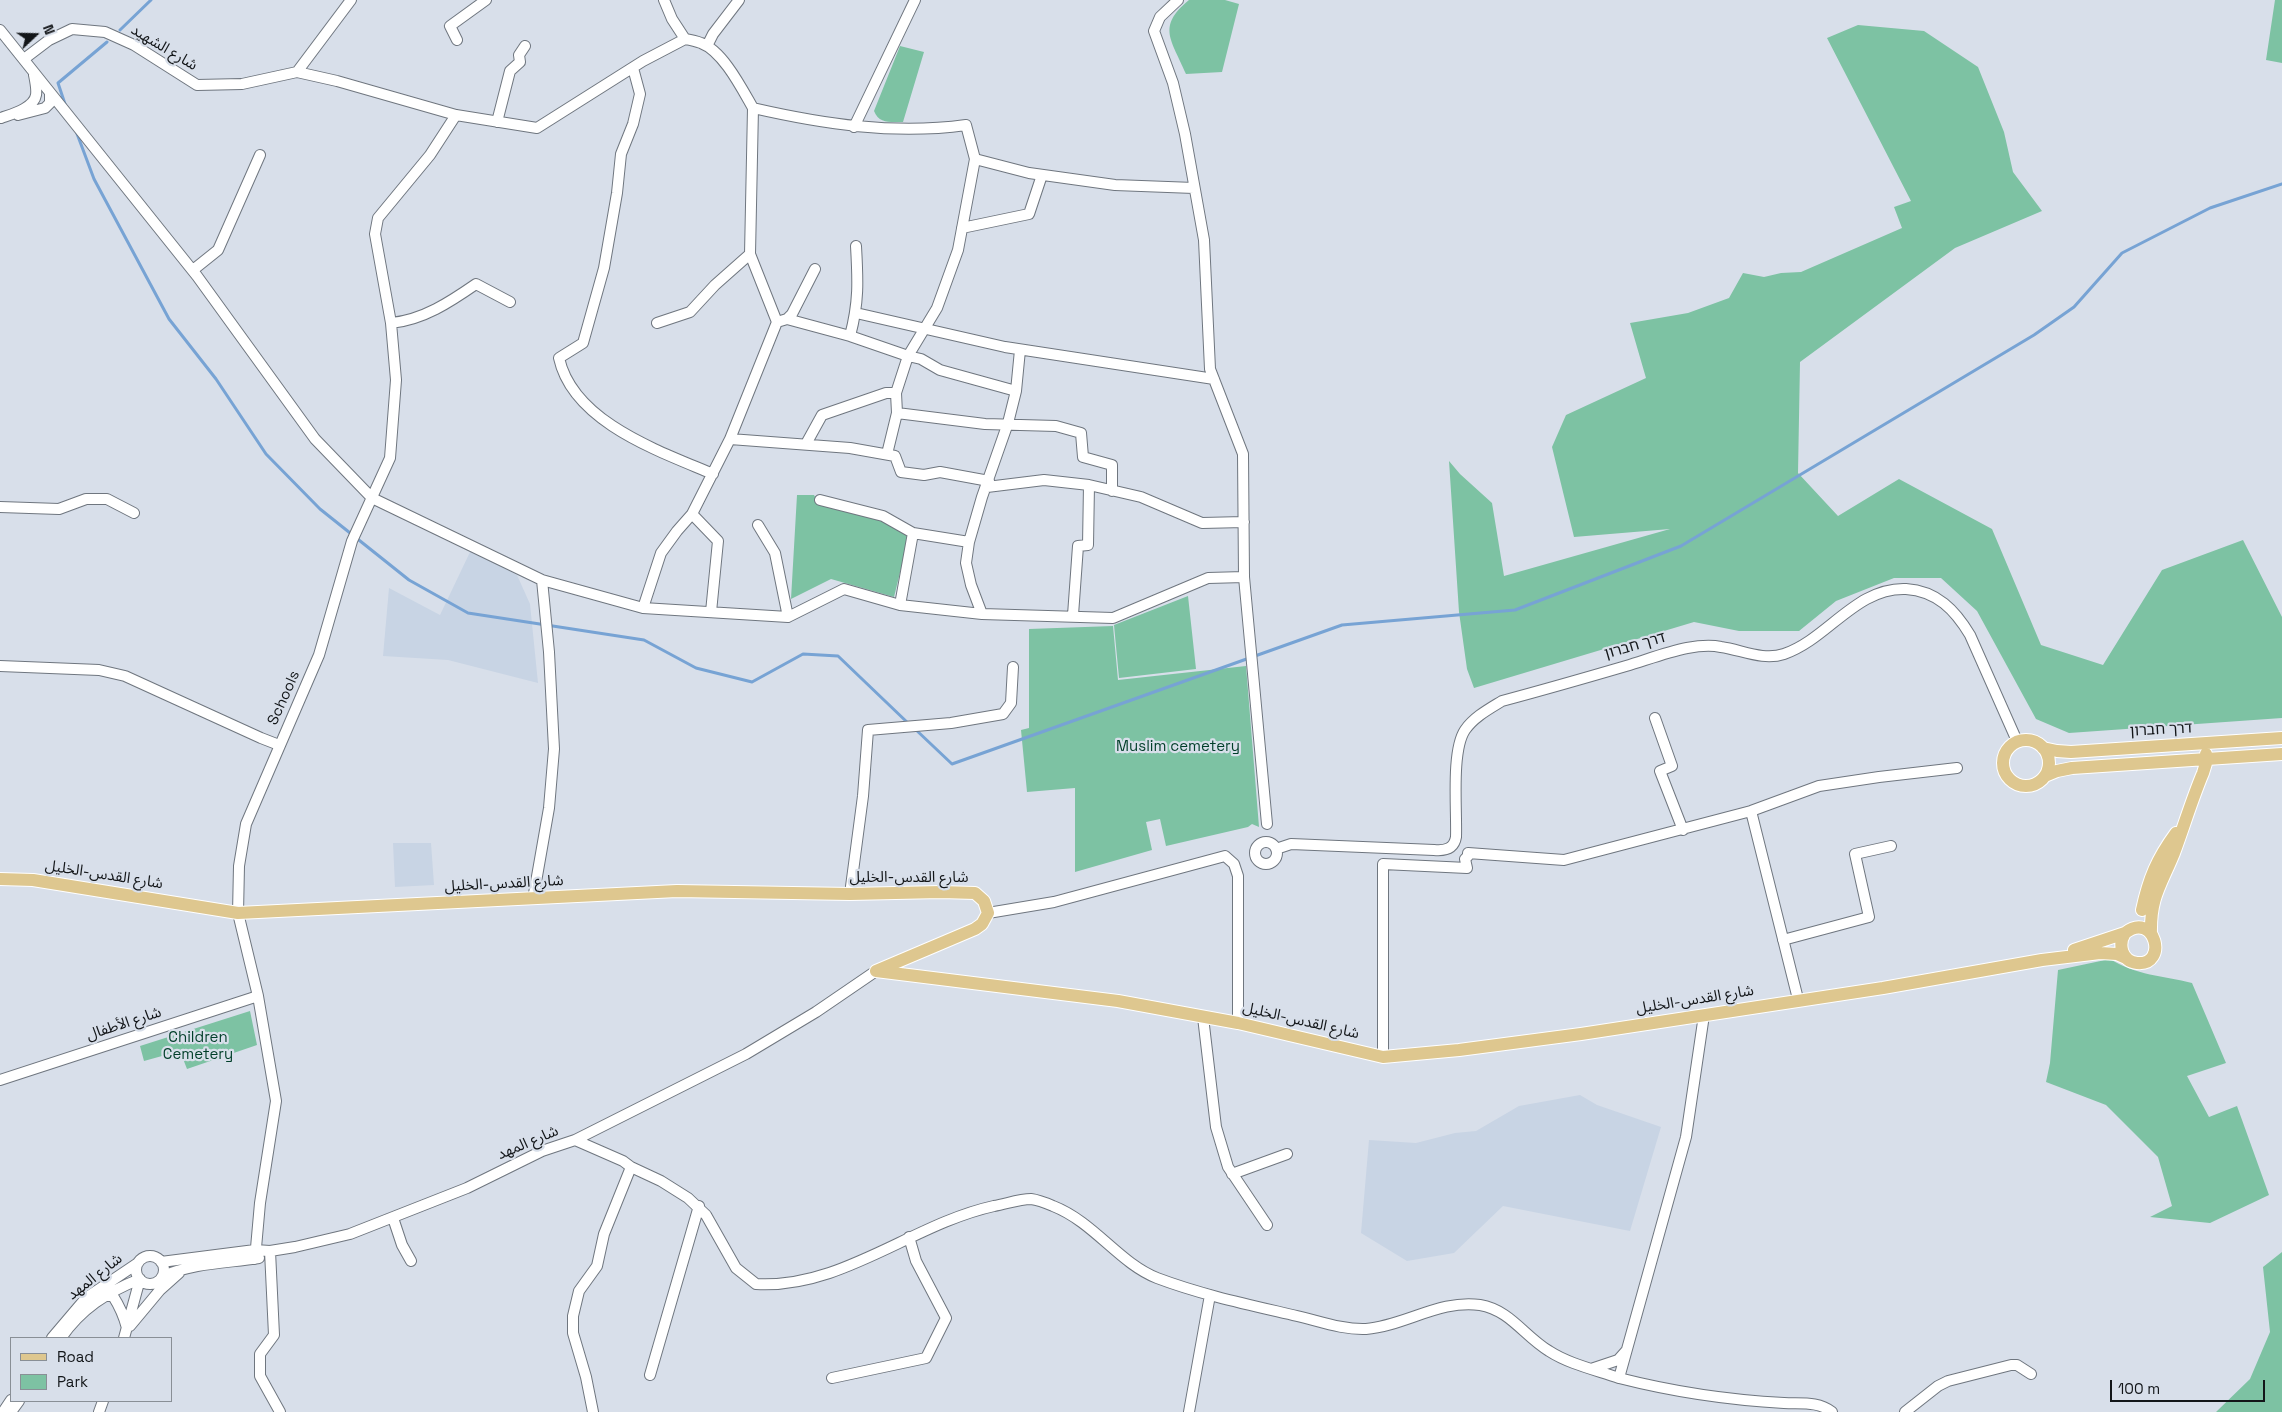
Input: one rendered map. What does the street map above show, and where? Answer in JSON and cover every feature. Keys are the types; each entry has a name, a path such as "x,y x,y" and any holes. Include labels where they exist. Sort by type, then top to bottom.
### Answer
{"main road":[{"name":"דרך חברון","path":"2043,748 2071,752 2282,738"},
{"path":"2045,776 2049,765 2047,754 2043,748 2031,740 2017,741 2011,745 2003,757 2004,771 2008,778 2013,782 2027,786 2057,771 2072,768 2282,754"},
{"path":"2126,958 2121,948 2122,937 2155,893 2173,855 2193,795 2194,772 2203,760 2203,744"},
{"path":"2142,910 2150,877 2157,861 2185,820"},
{"name":"شارع القدس-الخليل","path":"0,879 33,880 238,913 677,891 850,894 975,893 984,901 988,913"},
{"path":"2042,960 2100,952 2117,954 2137,963 2143,962 2152,956 2156,945 2151,934 2152,908 2155,893"},
{"path":"876,971 968,933 982,924 988,913"},
{"path":"2042,960 2128,931 2141,928 2151,934"},
{"name":"شارع القدس-الخليل","path":"876,971 1118,1001 1238,1024 1383,1057 1459,1050 1704,1015 1883,988 2042,960"}],"street":[{"path":"351,0 297,72 337,81 456,115 537,128 633,68 686,39"},
{"path":"457,40 450,26 486,0"},
{"path":"664,0 672,19 686,39 703,43 727,66 753,108 750,254 782,321"},
{"path":"707,46 713,34 740,0"},
{"path":"854,127 915,0"},
{"path":"1178,0 1160,17 1154,32 1173,83 1204,240 1210,368 1243,454 1244,577 1267,824"},
{"name":"شارع الشهيد","path":"24,59 49,40 72,29 105,32 134,44 197,85 242,84 297,72"},
{"path":"0,30 193,270 315,439 372,498 542,580 643,608 788,616 844,589 900,605 982,614 1073,615 1113,618 1208,578 1244,577"},
{"path":"497,122 510,71 520,62 519,55 525,46"},
{"path":"633,68 640,94 633,124 621,154 617,193 595,303 583,343 560,358 568,381 594,414 614,428 713,474"},
{"path":"0,118 26,107 32,102 36,95 34,73"},
{"path":"45,108 50,103 50,93"},
{"path":"0,118 45,108 66,113"},
{"path":"753,108 798,118 854,127 930,130 966,125 975,159 958,250 937,308 908,356 896,393 896,413 887,454"},
{"name":"Schools","path":"255,1254 276,1101 258,996 238,913 239,866 246,824 319,655 352,541 390,458 396,380 391,323 375,234 378,218 430,155 456,115"},
{"path":"193,270 218,250 260,155"},
{"path":"975,159 1042,175 1115,186 1194,188"},
{"path":"962,228 1029,214 1042,175"},
{"path":"850,336 859,292 856,246"},
{"path":"657,323 690,312 714,285 750,254"},
{"path":"643,608 661,554 676,531 692,514 730,439 782,321 792,314 815,269"},
{"path":"391,323 407,322 448,303 476,284 510,302"},
{"path":"856,313 1020,350 1214,379"},
{"path":"782,321 850,336 921,359 940,370 1016,390"},
{"path":"982,614 971,585 966,563 970,542 998,447 1008,423 1016,390 1020,350"},
{"path":"806,444 822,415 886,392 896,393"},
{"path":"896,413 985,424 1008,423 1056,426 1081,433 1083,457 1112,465 1112,491"},
{"path":"730,439 806,444 887,454 895,456 900,472 924,475 940,472 988,484 1044,480 1088,485 1141,498 1202,523 1244,522"},
{"path":"1073,615 1078,546 1088,545 1088,485"},
{"path":"0,507 58,509 86,499 107,499 134,513"},
{"path":"820,500 883,516 913,533 970,542"},
{"path":"692,514 718,541 711,612"},
{"path":"758,525 775,553 788,616"},
{"path":"900,605 913,533"},
{"path":"533,899 549,808 554,750 549,652 542,580"},
{"name":"דרך חברון","path":"1276,849 1291,844 1434,850 1449,848 1455,842 1456,837 1457,759 1462,736 1472,722 1490,708 1502,702 1686,648 1721,647 1755,655 1772,656 1784,654 1821,633 1857,604 1881,594 1904,589 1920,591 1946,603 1960,619 1970,635 2017,741"},
{"path":"0,666 99,670 125,676 279,745"},
{"path":"850,894 863,796 868,730 951,723 1003,714 1011,703 1013,667"},
{"path":"1655,718 1672,766 1660,770 1683,830"},
{"path":"1383,1057 1383,864 1467,868 1465,859 1468,853 1564,860 1751,811 1820,786 1884,776 1957,768"},
{"path":"1751,811 1798,1000"},
{"path":"1783,940 1869,917 1855,854 1891,846"},
{"path":"988,913 1054,902 1225,856 1234,864 1238,876 1238,1024"},
{"name":"شارع المهد","path":"255,1254 259,1259 270,1251 350,1234 467,1188 542,1151 574,1140 746,1054 816,1012 876,971"},
{"name":"شارع الأطفال","path":"0,1080 258,996"},
{"path":"1619,1378 1686,1137 1704,1015"},
{"path":"1203,1017 1216,1127 1228,1168 1266,1225"},
{"path":"574,1140 623,1161 631,1167 661,1181 699,1206 712,1223 736,1268 756,1284 794,1283 814,1277 979,1209 1031,1199 1058,1208 1086,1224 1132,1262 1155,1277 1210,1294 1335,1325 1362,1329 1381,1327 1457,1304 1479,1305 1499,1310 1549,1352 1619,1378 1692,1394 1785,1408 1815,1404 1832,1412"},
{"path":"1232,1174 1287,1154"},
{"path":"594,1412 573,1333 572,1316 579,1291 597,1266 604,1234 631,1167"},
{"path":"650,1375 699,1206"},
{"path":"393,1218 402,1244 411,1261"},
{"path":"832,1378 926,1358 946,1318 916,1261 909,1238"},
{"path":"270,1251 274,1335 260,1354 260,1376 280,1412"},
{"path":"161,1262 255,1254"},
{"path":"154,1297 161,1278 164,1271 161,1262 152,1256 146,1257 138,1263 136,1270 140,1279 149,1284 161,1278 186,1268 233,1260 255,1254"},
{"name":"شارع المهد","path":"53,1337 86,1298 138,1263"},
{"path":"126,1334 169,1280 186,1268"},
{"path":"126,1334 140,1279"},
{"name":"شارع المهد","path":"62,1337 78,1316 91,1304 140,1279"},
{"path":"1189,1412 1210,1294"},
{"path":"106,1296 113,1296 118,1302 122,1310 126,1334"},
{"path":"1591,1369 1618,1360 1626,1350"},
{"path":"1905,1412 1933,1389 1948,1381 2017,1364 2031,1374"},
{"path":"3,1412 10,1402"}],"shaded area":[{"path":"471,550 517,575 530,604 538,683 448,660 383,656 389,588 440,615"},
{"path":"393,843 431,843 434,885 395,887"},
{"path":"1580,1095 1597,1105 1661,1127 1630,1231 1503,1206 1454,1253 1407,1261 1361,1233 1369,1140 1416,1143 1455,1133 1476,1131 1519,1106"}],"green space":[{"path":"1189,0 1225,0 1239,4 1222,72 1186,74 1172,43 1170,26 1173,18"},
{"path":"2275,0 2282,0 2282,63 2266,60"},
{"path":"1858,25 1924,31 1978,67 2004,132 2013,172 2042,211 1955,248 1800,362 1798,473 1838,516 1899,479 1992,529 2041,645 2103,665 2162,570 2243,540 2282,617 2282,718 2069,733 2036,719 1977,611 1941,578 1894,578 1836,601 1799,631 1739,631 1694,622 1474,688 1467,669 1459,612 1449,461 1460,474 1492,503 1504,576 1670,529 1574,537 1552,447 1566,415 1646,378 1630,323 1688,313 1729,298 1743,273 1764,277 1781,273 1801,272 1902,228 1894,207 1911,201 1827,38"},
{"path":"900,46 924,52 903,122 886,121 879,118 874,111"},
{"path":"797,495 814,495 818,502 885,519 909,536 894,597 831,579 791,599"},
{"path":"1188,596 1196,669 1119,678 1114,625"},
{"name":"Muslim cemetery","path":"1113,626 1118,680 1246,666 1259,827 1252,824 1248,827 1166,846 1160,819 1146,822 1152,850 1075,872 1075,788 1027,792 1021,730 1029,728 1029,629"},
{"path":"2110,959 2129,969 2192,983 2226,1063 2187,1076 2209,1117 2237,1106 2269,1195 2210,1223 2150,1217 2172,1206 2158,1157 2106,1105 2046,1082 2050,1063 2058,970"},
{"name":"Children Cemetery","path":"250,1011 257,1045 187,1069 180,1051 144,1061 140,1046"},
{"path":"2282,1252 2282,1412 2216,1412 2250,1379 2270,1332 2263,1267"}],"waterway":[{"path":"120,30 151,0"},
{"path":"66,107 58,83 107,42"},
{"path":"76,131 94,179 169,319 216,379 266,454 320,509 409,580 468,613 644,640 696,668 752,682 803,654 838,656 909,724"},
{"path":"914,728 952,764 1342,625 1515,610 1681,546 2034,335 2074,307 2122,253 2210,208 2282,184"}]}
